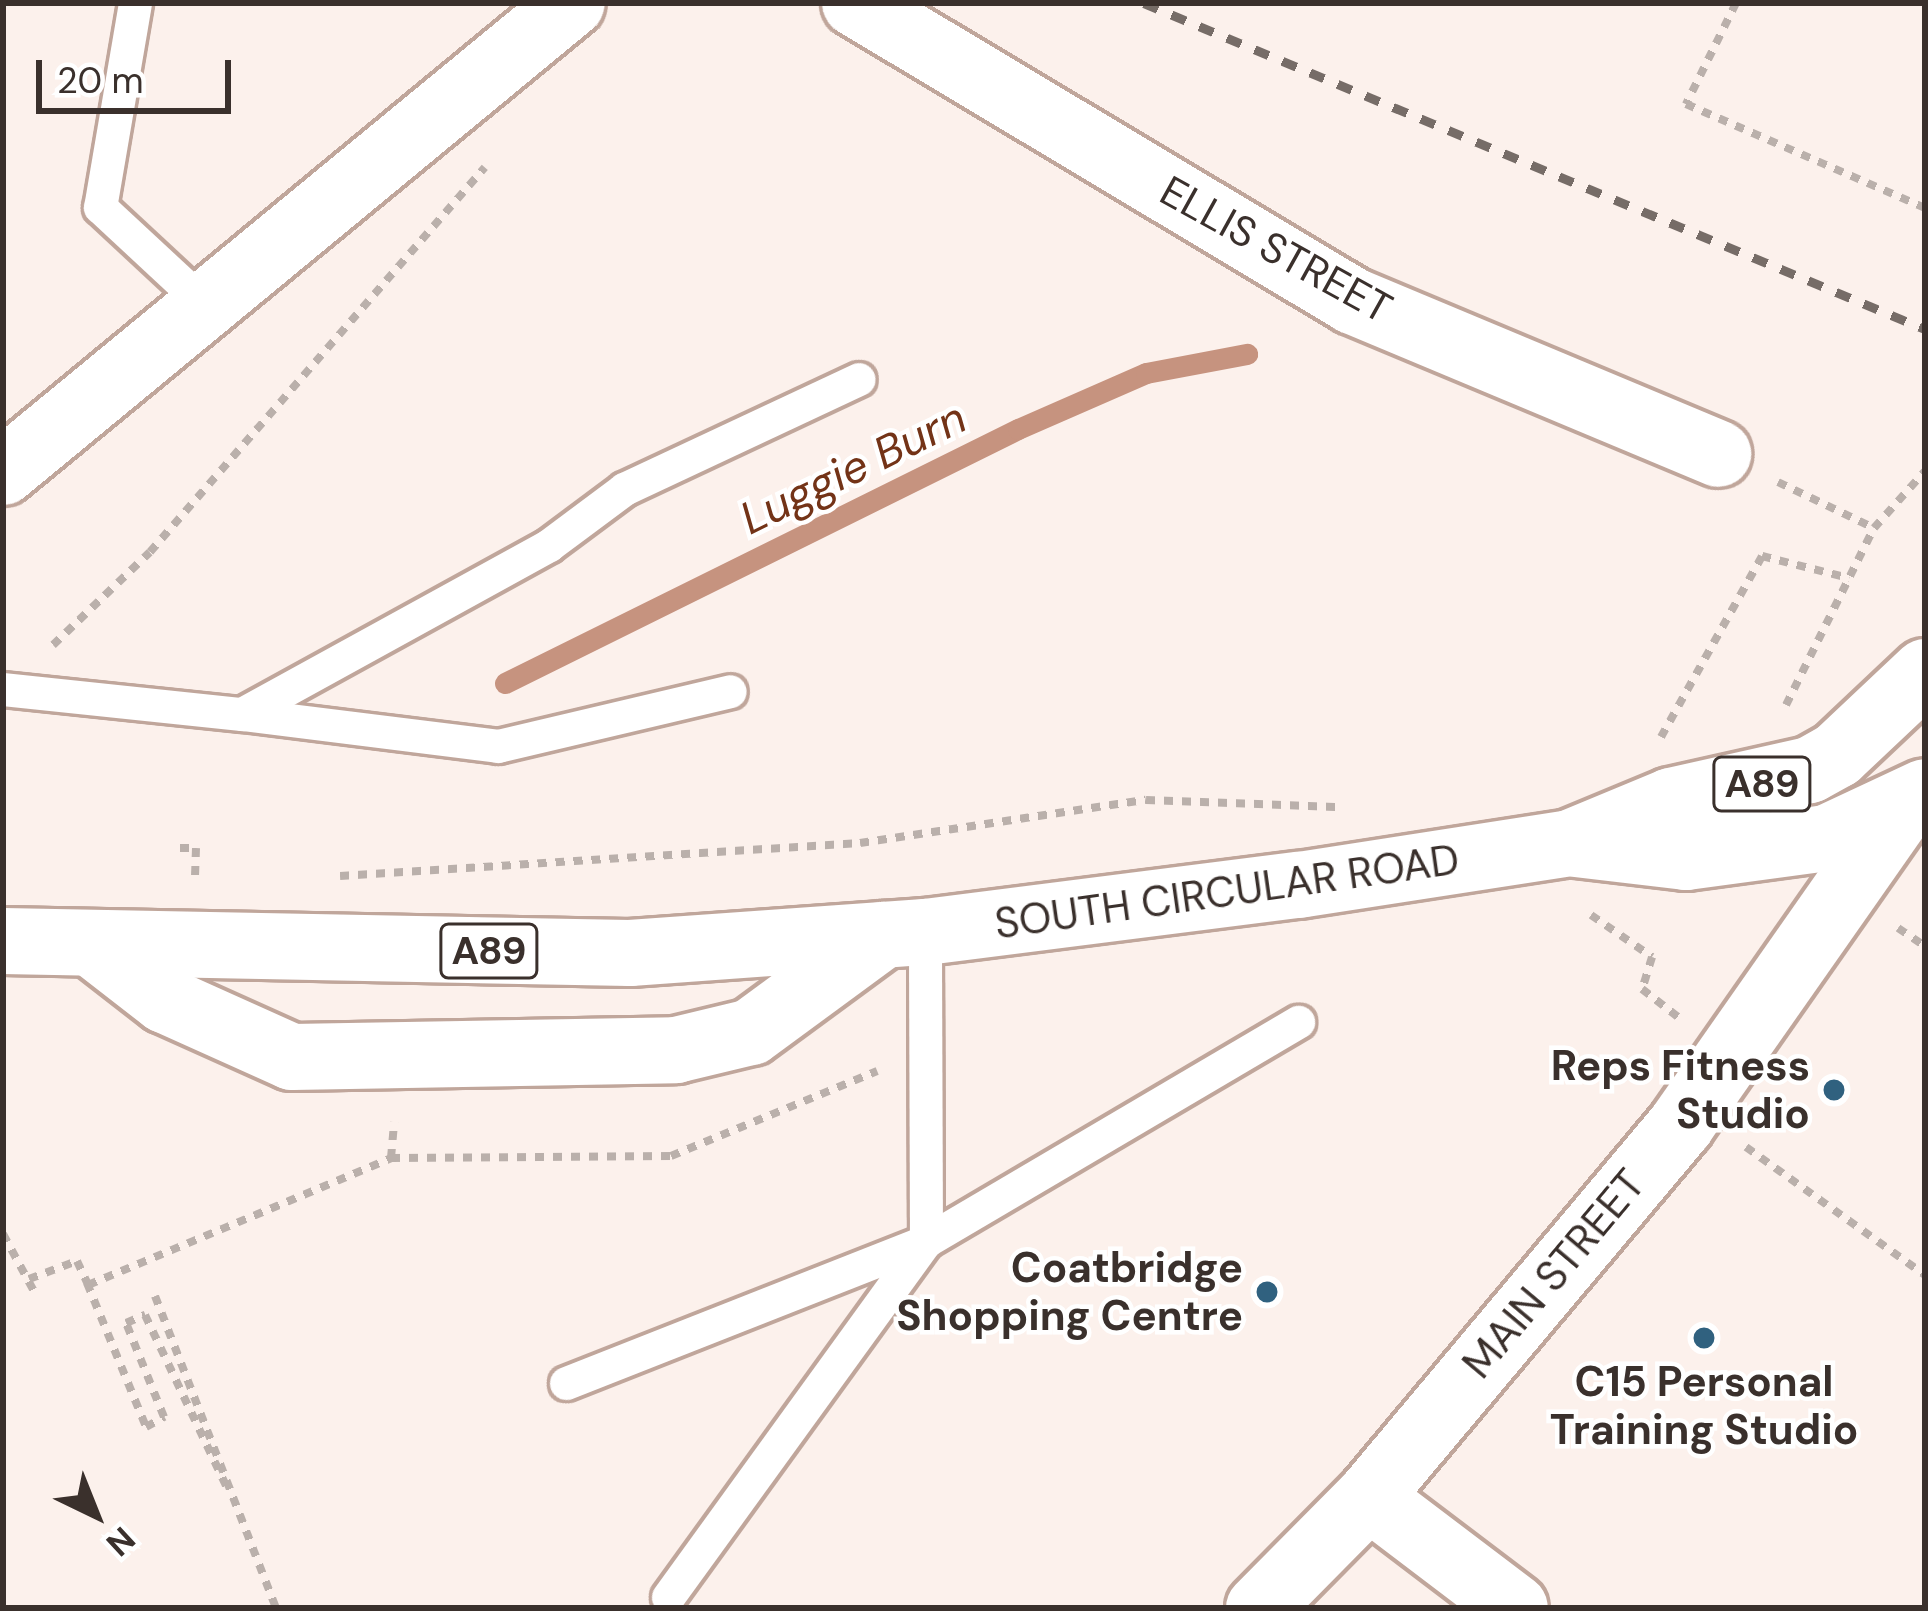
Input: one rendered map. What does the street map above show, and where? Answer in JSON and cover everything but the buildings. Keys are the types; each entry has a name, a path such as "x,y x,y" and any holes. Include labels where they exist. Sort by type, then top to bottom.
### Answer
{"street":[{"path":"3,472 201,301 572,3"},
{"name":"ELLIS STREET","path":"855,3 1353,301 1718,454"},
{"name":"SOUTH CIRCULAR ROAD","path":"1570,843 1671,801 1810,770 1837,755 1925,672"},
{"name":"SOUTH CIRCULAR ROAD","path":"3,941 630,953 904,934 1570,843 1686,857 1827,838 1916,797"},
{"name":"MAIN STREET","path":"1259,1608 1369,1497 1732,1058 1916,797"},
{"name":"SOUTH CIRCULAR ROAD","path":"94,945 165,1000 292,1057 676,1050 752,1032 904,934"},
{"path":"1369,1497 1515,1608"}],"lane":[{"path":"135,3 100,207 201,301"},
{"path":"242,714 550,545 625,489 859,379"},
{"path":"5,690 498,746 730,691"},
{"path":"668,1597 926,1240 925,1052 904,934"},
{"path":"566,1383 926,1240 1298,1022"}],"path":[{"path":"1736,3 1686,104 1925,208"},
{"path":"5,690 150,552 491,159"},
{"path":"1718,454 1874,528"},
{"path":"1778,722 1874,528 1925,471"},
{"path":"1653,750 1762,556 1849,578"},
{"path":"328,877 860,843 1146,800 1354,808"},
{"path":"1570,843 1581,907 1652,958 1642,989 1732,1058"},
{"path":"180,848 196,848 195,880 217,880"},
{"path":"86,1281 391,1158 670,1156 925,1052"},
{"path":"391,1158 400,1055"},
{"path":"1744,1146 1925,1275"},
{"path":"3,1234 36,1295"},
{"path":"29,1279 77,1261 146,1426 164,1417 126,1323 146,1315 227,1488 276,1608"},
{"path":"155,1296 212,1430 227,1488"}],"waterway":[{"name":"Luggie Burn","path":"505,683 1018,429 1146,373 1247,354"}],"railway":[{"path":"1144,3 1925,329"}],"place":[{"name":"Reps Fitness Studio","path":"1834,1090"},
{"name":"Coatbridge Shopping Centre","path":"1267,1292"},
{"name":"C15 Personal Training Studio","path":"1704,1338"}]}
